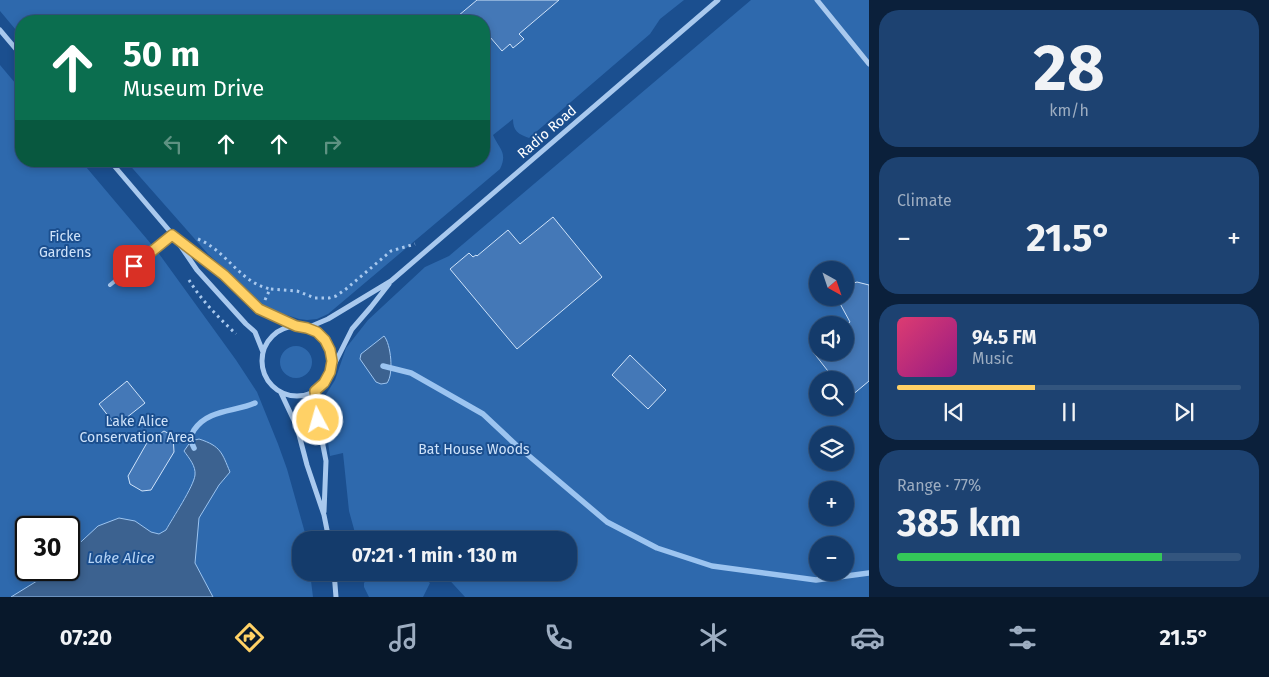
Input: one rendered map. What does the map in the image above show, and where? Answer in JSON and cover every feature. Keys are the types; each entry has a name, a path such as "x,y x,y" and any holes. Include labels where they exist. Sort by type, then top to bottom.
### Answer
{"street":[{"name":"Radio Road","path":"307,328 328,319 391,282 718,0"},
{"path":"817,0 869,64"},
{"path":"0,30 15,48"},
{"path":"115,167 172,235 197,270 255,332 263,352"},
{"path":"172,235 224,275 259,309 296,326 317,332 325,340 330,350 332,361 330,372 324,383 315,391 304,396 292,396 281,393 271,386 264,376 262,364 263,352 267,342 284,328 296,326"},
{"name":"Radio Road","path":"330,372 352,329 391,282"},
{"path":"315,391 318,420 326,461 324,515"},
{"path":"281,393 297,427 327,531"},
{"path":"335,581 336,597"}],"lane":[{"path":"110,285 172,235"}],"path":[{"path":"264,303 270,289 297,291 315,298 336,296 391,251"},
{"path":"196,291 215,314 236,334"}],"green space":[{"path":"0,0 684,0 660,19 650,34 529,138 517,132 513,119 493,135 503,154 500,169 328,314 317,319 307,320 265,308 208,254 131,167 490,167 490,15 15,15 15,29 0,11"},
{"name":"Bat House Woods","path":"751,0 869,0 869,597 465,597 450,581 577,581 577,531 355,531 349,511 343,453 330,456 323,408 325,396 335,380 346,348 368,320 425,267 449,256"},
{"name":"Lake Alice Conservation Area","path":"0,65 15,83 15,167 86,167 157,251 257,392 287,469 304,531 292,531 292,581 311,581 313,597 0,597"},
{"path":"296,346 307,351 312,362 307,373 296,378 285,373 280,362 285,351"},
{"path":"366,581 427,581 430,583 423,597 369,597 364,583"}],"water":[{"path":"384,336 388,345 391,366 387,383 381,384 376,382 360,359 361,354"},
{"name":"Lake Alice","path":"199,439 212,444 220,451 230,472 219,485 199,518 195,563 213,597 11,597 37,581 80,581 80,543 98,526 119,518 135,521 151,532 159,534 166,530 194,480 195,472 193,465 184,451 191,441"}],"building":[{"path":"477,0 559,0 519,34 524,39 513,48 510,44 502,51 490,37 490,15 459,15"},
{"path":"553,217 602,277 517,349 450,269 469,253 473,257 477,256 508,230 520,244"},
{"path":"854,283 869,285 869,381 854,394 854,371 828,371 820,361 854,361 854,316 847,316 841,306 854,306"},
{"path":"630,355 666,390 648,409 612,375"},
{"path":"127,381 145,403 116,426 99,404"},
{"path":"164,431 173,436 174,452 151,490 142,491 130,484 128,476 152,434 156,436"}],"waterway":[{"path":"383,366 411,373 483,414 515,444 607,522 657,548 712,566 816,580 869,573"},
{"path":"194,448 191,436 200,423 222,412 255,403"}],"route":[{"path":"134,266 172,235 224,275 259,309 296,326 317,332 325,340 330,350 332,361 330,372 324,383 315,391 318,420"}],"park label":[{"name":"Ficke Gardens","path":"65,244"}]}
